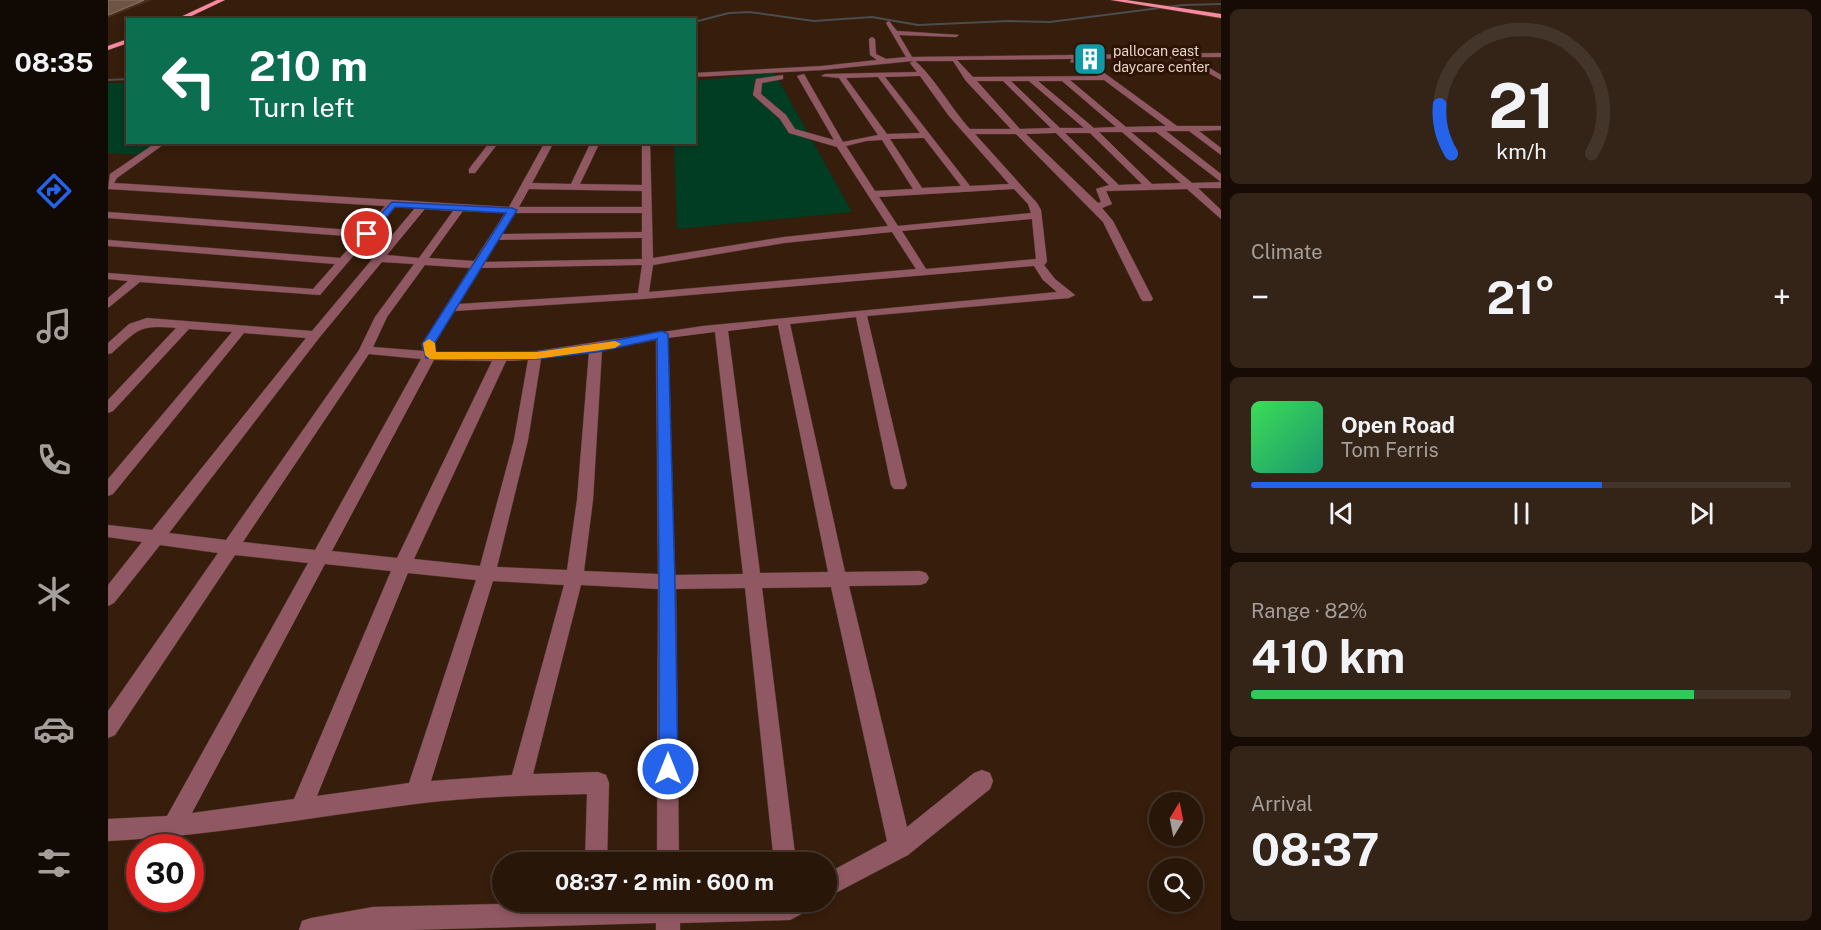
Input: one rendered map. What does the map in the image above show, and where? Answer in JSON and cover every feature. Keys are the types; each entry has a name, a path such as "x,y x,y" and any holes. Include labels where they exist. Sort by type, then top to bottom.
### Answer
{"main road":[{"path":"182,18 222,0"},
{"path":"1114,0 1221,16"},
{"path":"108,48 126,42"}],"street":[{"path":"452,309 1038,264 1043,258 1035,216 1036,210 1032,202 952,114 912,61 889,23"},
{"path":"896,33 956,35"},
{"path":"940,34 945,42"},
{"path":"872,39 873,55 884,61"},
{"path":"696,75 727,71 822,68 884,61 1221,55"},
{"path":"1184,56 1221,78"},
{"path":"1147,299 1108,221 1018,131 955,62 1077,61 1085,63 1175,129"},
{"path":"924,74 765,78 759,81 757,95 783,117 792,131 841,145 883,136 925,135"},
{"path":"880,75 968,189"},
{"path":"801,76 841,145 923,272"},
{"path":"841,76 920,193"},
{"path":"1031,78 1092,130 1149,186"},
{"path":"1063,78 1126,129 1191,186 1221,216"},
{"path":"969,79 1105,78"},
{"path":"1005,79 1116,187"},
{"path":"1190,128 1221,152"},
{"path":"969,132 1221,128"},
{"path":"1158,129 1221,179"},
{"path":"160,144 113,176 108,185 422,207 646,210"},
{"path":"472,171 493,144"},
{"path":"173,827 430,355 428,344 512,210 549,144"},
{"path":"574,187 595,144"},
{"path":"643,296 648,261 646,144"},
{"path":"108,166 125,167"},
{"path":"1096,207 1107,204 1102,189 1221,185"},
{"path":"524,186 646,188"},
{"path":"873,194 1018,186"},
{"path":"108,276 316,293 392,204"},
{"path":"108,598 315,335 422,207"},
{"path":"108,728 365,350 381,317 460,208"},
{"path":"108,215 367,234"},
{"path":"378,258 478,266 673,260 744,245 1035,216"},
{"path":"495,237 646,236"},
{"path":"108,243 343,261"},
{"path":"365,350 430,355 501,357 536,355 597,348 662,334 922,306 1069,295 1053,285 1043,275 1038,264"},
{"path":"108,304 138,278"},
{"path":"861,314 899,484"},
{"path":"783,321 838,578 900,847"},
{"path":"108,350 133,327 147,322 315,335"},
{"path":"108,408 186,325"},
{"path":"721,328 753,582 783,852"},
{"path":"108,490 241,329"},
{"path":"662,334 667,582 668,852"},
{"path":"520,784 575,577 585,500 597,348"},
{"path":"417,793 487,574 521,440 536,355"},
{"path":"301,808 402,566 501,357"},
{"path":"108,531 231,548 487,574 667,582 920,578"},
{"path":"837,881 900,847 982,782"},
{"path":"108,830 173,827 417,793 520,784 598,783 596,852"},
{"path":"311,930 373,919 492,912"},
{"path":"650,912 668,914 693,912"}],"green space":[{"path":"774,72 852,212 677,229 674,144 696,144 696,81"},
{"path":"108,83 126,83 126,144 155,144 138,155 108,153"}],"building":[{"path":"108,0 144,0 108,15"}],"waterway":[{"path":"696,21 729,13 750,12 814,21 872,17 918,25 1009,21 1050,22 1183,5 1221,4"},
{"path":"108,80 126,79"}],"slow traffic":[{"path":"429,343 430,355 501,357 536,355 615,344"}],"place":[{"name":"pallocan east daycare center","path":"1090,59"}],"route":[{"path":"367,234 392,204 512,210 428,344 430,355 501,357 536,355 597,348 662,334 668,769"}]}
